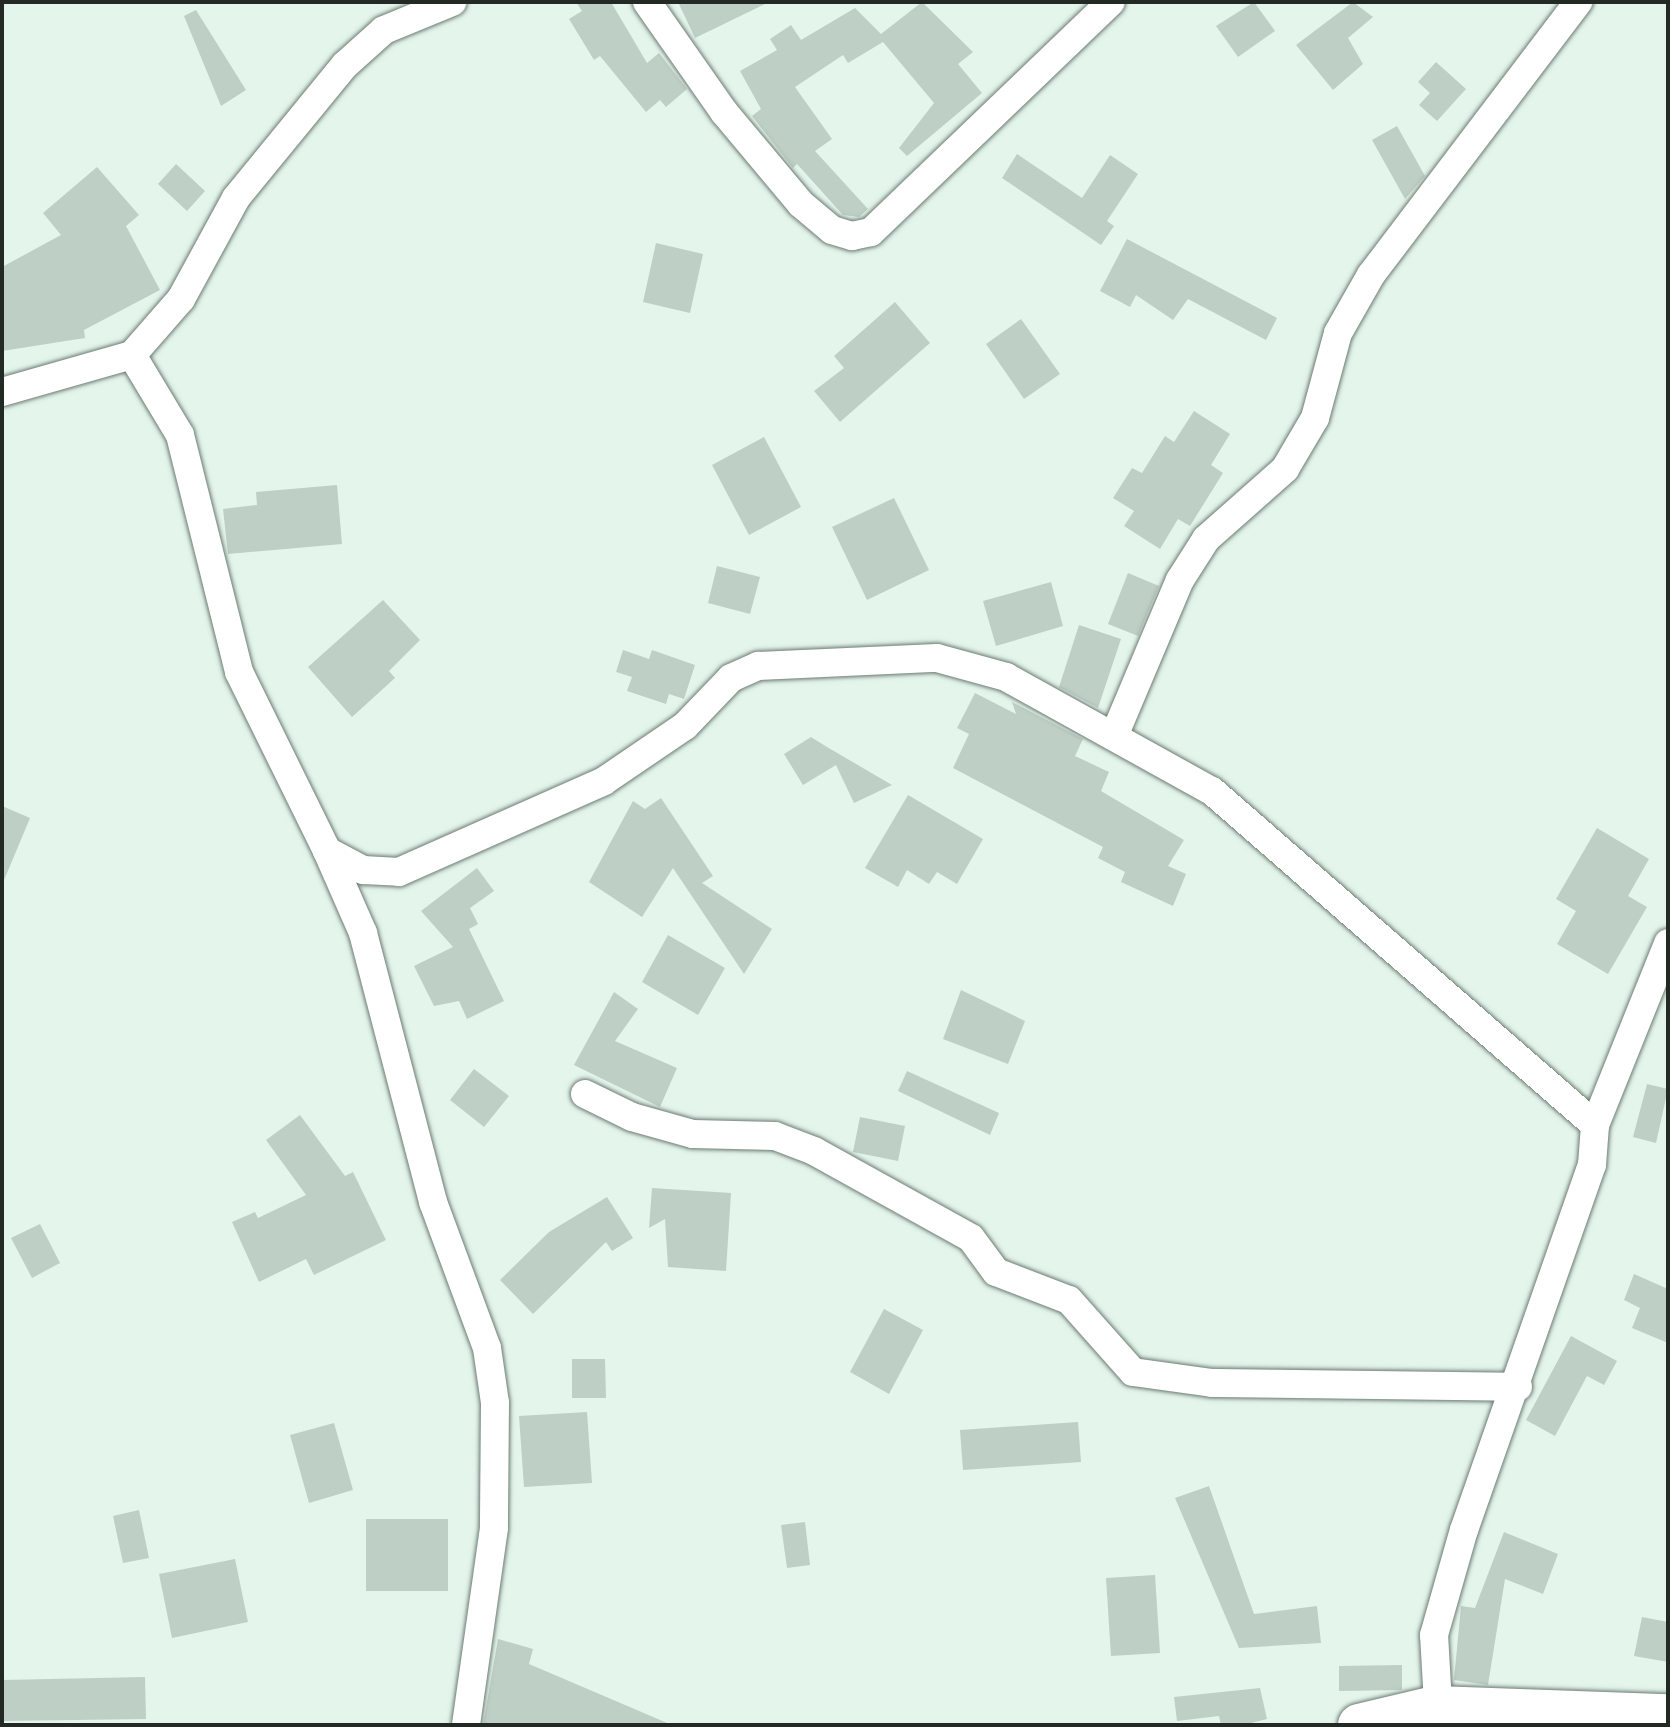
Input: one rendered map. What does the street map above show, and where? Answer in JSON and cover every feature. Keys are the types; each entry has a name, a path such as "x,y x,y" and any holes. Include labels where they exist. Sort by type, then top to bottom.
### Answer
{"street":[{"path":"2,392 132,355 181,299 236,198 345,65 384,30 452,2"},
{"path":"646,3 724,112 801,204 832,230 852,236 871,232 1111,2"},
{"path":"1114,736 1197,552 1285,469 1315,418 1338,333 1371,275 1578,2"},
{"path":"132,355 180,435 239,672 327,851 381,987 433,1202 487,1348 495,1403 494,1528 466,1725"},
{"path":"327,851 363,870 399,872 477,841 647,755 731,678 758,666 937,658 1006,677 1212,791 1595,1125"},
{"path":"1438,1716 1434,1635 1464,1530 1518,1387 1592,1165 1595,1125 1668,943"},
{"path":"585,1094 632,1117 693,1134 775,1136 814,1151 971,1238 996,1272 1069,1300 1133,1372 1212,1383 1518,1387"},
{"path":"1359,1725 1438,1716 1668,1715"}],"building":[{"path":"576,2 611,2 647,63 659,53 687,89 666,107 660,100 646,112 600,56 594,60 569,19 582,11"},
{"path":"678,2 769,2 695,38"},
{"path":"922,2 973,52 958,64 982,93 907,156 899,148 934,103 883,42 848,63 843,55 795,87 832,139 815,151 868,209 859,217 843,215 797,164 793,168 752,116 761,109 740,71 777,50 770,39 791,25 801,40 855,8 881,34"},
{"path":"1254,2 1275,31 1238,57 1216,26"},
{"path":"1353,2 1373,17 1348,38 1363,64 1333,90 1296,45"},
{"path":"196,10 246,90 221,106 184,16"},
{"path":"1436,62 1466,89 1437,121 1419,105 1430,93 1418,82"},
{"path":"1397,126 1425,176 1405,199 1372,140"},
{"path":"1017,154 1082,198 1110,155 1138,174 1107,221 1114,226 1101,245 1002,178"},
{"path":"176,164 205,191 187,211 158,184"},
{"path":"97,167 139,215 126,226 160,290 84,330 85,338 2,351 2,267 61,235 43,213"},
{"path":"1127,239 1277,318 1266,340 1188,299 1173,320 1136,295 1130,307 1100,291"},
{"path":"656,243 703,254 690,313 643,302"},
{"path":"895,302 930,343 840,422 814,391 844,368 834,356"},
{"path":"1021,319 1060,374 1024,399 986,344"},
{"path":"1194,411 1230,434 1211,465 1223,473 1190,526 1178,519 1160,549 1124,526 1134,511 1113,498 1132,468 1142,473 1165,436 1174,442"},
{"path":"764,437 801,507 749,535 712,465"},
{"path":"337,485 342,544 228,554 223,509 257,505 256,492"},
{"path":"894,498 929,570 867,600 832,527"},
{"path":"717,566 760,577 750,614 708,603"},
{"path":"1128,573 1159,586 1138,636 1108,624"},
{"path":"1051,582 1063,626 996,646 983,601"},
{"path":"383,600 420,640 389,671 395,678 352,717 308,667"},
{"path":"1079,625 1121,639 1098,708 1059,687"},
{"path":"623,650 649,659 652,650 695,665 684,699 669,694 666,704 627,691 632,677 616,672"},
{"path":"975,693 1016,714 1012,702 1083,739 1075,756 1109,772 1101,791 1184,840 1168,866 1186,874 1173,906 1121,882 1125,872 1098,858 1103,847 953,768 969,734 957,728"},
{"path":"811,737 892,785 854,803 836,765 803,785 784,754"},
{"path":"908,795 983,839 957,884 937,872 929,884 907,870 898,887 865,868"},
{"path":"661,798 713,876 702,883 772,929 744,974 673,868 642,917 589,882 633,801 645,809"},
{"path":"2,806 30,818 2,885"},
{"path":"1597,828 1649,859 1628,896 1647,907 1608,974 1557,944 1576,911 1556,899"},
{"path":"477,868 494,891 470,908 478,924 469,929 504,1001 467,1019 459,1001 434,1006 414,966 453,947 421,911"},
{"path":"668,935 725,968 698,1015 642,982"},
{"path":"961,990 1025,1021 1008,1064 943,1039"},
{"path":"614,992 638,1009 615,1041 677,1068 660,1107 574,1065"},
{"path":"474,1069 509,1096 484,1127 450,1100"},
{"path":"907,1071 999,1113 990,1135 898,1091"},
{"path":"1647,1084 1668,1089 1656,1143 1633,1137"},
{"path":"300,1115 345,1176 353,1172 386,1240 314,1275 306,1259 259,1282 232,1222 255,1212 258,1218 306,1195 266,1140"},
{"path":"860,1117 905,1126 898,1161 853,1152"},
{"path":"652,1188 731,1193 726,1271 668,1267 665,1219 649,1228"},
{"path":"607,1197 633,1238 612,1251 606,1242 533,1314 500,1280 549,1232"},
{"path":"40,1224 60,1263 32,1278 11,1238"},
{"path":"1634,1274 1668,1289 1668,1343 1632,1328 1640,1308 1624,1300"},
{"path":"884,1309 923,1330 889,1394 850,1372"},
{"path":"1571,1336 1617,1361 1604,1385 1587,1376 1555,1436 1526,1420"},
{"path":"572,1359 605,1359 606,1398 572,1398"},
{"path":"587,1412 592,1483 524,1487 519,1416"},
{"path":"1078,1422 1081,1462 963,1470 960,1430"},
{"path":"334,1423 353,1490 309,1503 290,1435"},
{"path":"1209,1486 1254,1614 1317,1606 1321,1643 1239,1648 1175,1498"},
{"path":"139,1510 149,1558 123,1563 113,1516"},
{"path":"366,1519 448,1519 448,1591 366,1591"},
{"path":"805,1522 810,1565 787,1568 781,1525"},
{"path":"1504,1532 1558,1554 1543,1594 1505,1579 1488,1685 1454,1680 1461,1606 1475,1608"},
{"path":"235,1559 248,1622 172,1638 159,1574"},
{"path":"1155,1575 1160,1653 1111,1656 1106,1578"},
{"path":"1642,1617 1668,1622 1668,1662 1634,1656"},
{"path":"498,1639 533,1649 529,1664 672,1725 483,1725"},
{"path":"1402,1665 1402,1690 1339,1691 1339,1666"},
{"path":"145,1677 146,1719 2,1721 2,1680"},
{"path":"1260,1688 1267,1719 1243,1725 1221,1725 1219,1716 1177,1721 1174,1697"}]}
